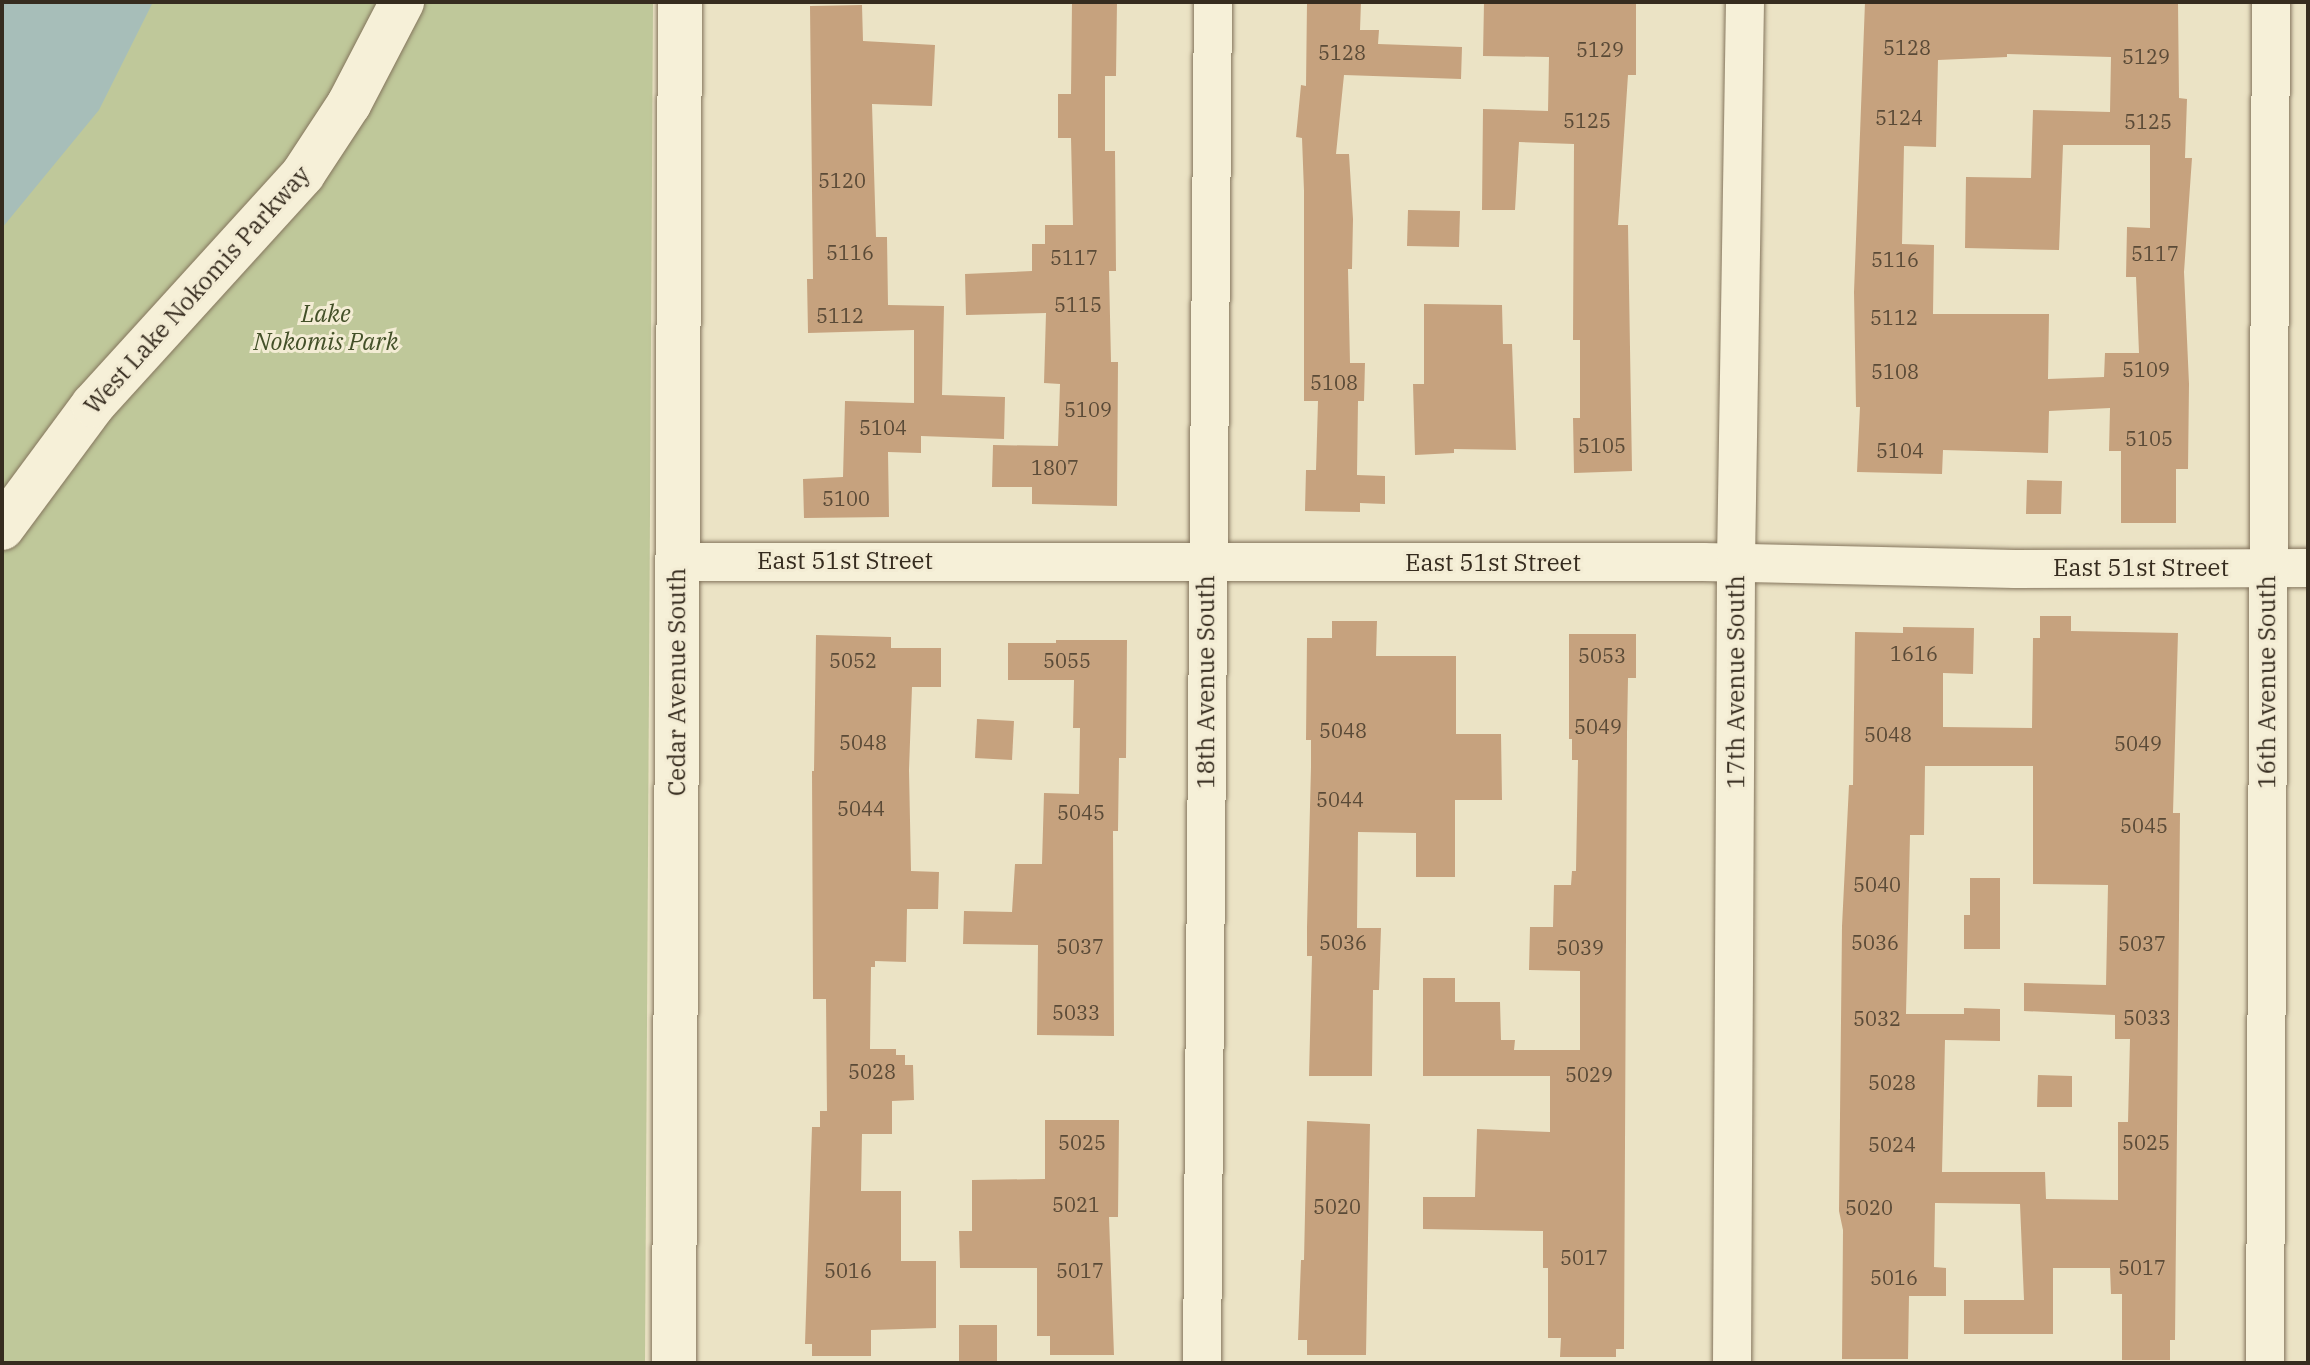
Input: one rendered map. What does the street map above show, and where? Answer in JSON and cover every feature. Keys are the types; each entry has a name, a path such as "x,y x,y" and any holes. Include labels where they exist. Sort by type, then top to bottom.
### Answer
{"main road":[{"name":"West Lake Nokomis Parkway","path":"2,528 93,405 303,174 349,104 402,2"},
{"name":"Cedar Avenue South","path":"674,1363 680,2"}],"street":[{"name":"18th Avenue South","path":"1202,1363 1206,562 1213,2"},
{"name":"17th Avenue South","path":"1732,1363 1736,562 1745,2"},
{"name":"16th Avenue South","path":"2265,1363 2271,2"},
{"name":"East 51st Street","path":"678,562 1736,562 2015,569 2308,568"}],"green space":[{"name":"Lake Nokomis Park","path":"2,2 653,2 645,1363 2,1363"}],"water":[{"path":"2,2 153,2 99,110 2,228"}],"building":[{"path":"1072,2 1117,2 1116,76 1105,76 1105,151 1115,151 1116,271 1109,271 1111,362 1118,362 1117,506 1032,504 1032,487 992,487 993,445 1058,446 1060,384 1044,383 1046,313 966,315 965,274 1032,271 1032,244 1045,244 1045,225 1073,225 1071,138 1058,138 1058,94 1071,94"},
{"path":"1307,2 1361,2 1360,30 1379,30 1378,44 1462,47 1461,79 1344,75 1336,154 1349,154 1353,219 1352,269 1348,269 1350,363 1365,363 1364,401 1358,401 1357,475 1385,476 1385,504 1360,503 1360,512 1305,511 1306,470 1316,470 1318,401 1304,401 1304,191 1302,138 1296,137 1301,85 1306,86"},
{"path":"1484,2 1636,2 1636,75 1628,75 1618,225 1628,225 1632,471 1574,473 1573,418 1580,418 1580,340 1573,340 1574,144 1519,142 1515,210 1482,210 1483,109 1548,111 1549,57 1483,56"},
{"path":"1865,2 2178,2 2179,98 2187,99 2185,158 2192,158 2184,272 2189,384 2188,469 2176,469 2176,523 2121,523 2121,451 2109,451 2110,408 2049,411 2048,453 1943,450 1942,474 1857,472 1860,407 1856,407 1854,292","holes":["2007,54 2111,57 2110,112 2033,110 2031,178 1966,177 1965,248 2059,250 2063,145 2150,145 2150,228 2127,227 2126,277 2136,277 2139,353 2105,353 2104,377 2048,379 2049,314 1933,314 1934,245 1902,244 1904,146 1936,147 1938,60 2007,57"]},
{"path":"862,5 863,41 935,45 932,106 872,104 876,237 887,237 888,305 944,306 942,395 1005,397 1004,439 921,436 921,453 888,452 889,517 804,518 803,479 843,477 845,401 914,403 914,330 808,333 807,279 813,279 810,6"},
{"path":"1408,210 1460,211 1459,247 1407,246"},
{"path":"1424,304 1502,305 1503,344 1512,344 1516,450 1454,449 1454,453 1415,455 1413,384 1424,384"},
{"path":"2027,480 2062,481 2061,514 2026,514"},
{"path":"2040,616 2071,616 2071,631 2178,633 2173,813 2180,813 2175,1340 2170,1340 2170,1360 2122,1360 2122,1294 2111,1294 2110,1268 2053,1268 2053,1334 1964,1334 1964,1300 2024,1300 2020,1204 1935,1203 1934,1267 1946,1268 1946,1296 1909,1296 1908,1359 1842,1359 1843,1230 1839,1211 1842,926 1849,785 1853,785 1855,632 1903,633 1903,627 1974,628 1973,674 1943,673 1943,727 2032,728 2033,638 2040,638","holes":["1925,766 2033,766 2033,884 2108,885 2106,985 2024,983 2024,1011 2115,1015 2115,1039 2130,1039 2128,1122 2118,1122 2118,1200 2046,1199 2045,1172 1942,1172 1945,1040 2000,1041 2000,1009 1964,1008 1964,1014 1906,1014 1910,835 1924,835"]},
{"path":"1332,621 1377,621 1376,656 1456,656 1456,734 1501,734 1502,800 1455,800 1455,877 1416,877 1416,833 1358,832 1357,928 1381,928 1379,990 1373,990 1372,1076 1309,1076 1312,956 1307,956 1311,740 1306,740 1307,638 1332,638"},
{"path":"1569,634 1636,634 1636,678 1628,678 1627,733 1624,1349 1616,1349 1616,1357 1560,1357 1561,1338 1548,1338 1548,1268 1543,1268 1543,1231 1423,1229 1423,1197 1475,1197 1477,1129 1550,1132 1550,1076 1423,1076 1423,978 1455,978 1455,1002 1500,1002 1501,1040 1515,1040 1514,1050 1580,1050 1580,971 1529,970 1530,927 1553,927 1554,885 1571,885 1572,871 1576,871 1578,760 1572,760 1572,739 1569,739"},
{"path":"816,635 891,637 891,648 941,648 941,687 912,687 909,770 911,871 939,872 938,909 907,909 906,962 875,961 875,967 871,967 870,1049 896,1049 896,1055 905,1055 905,1065 913,1065 914,1100 892,1101 892,1134 862,1134 861,1191 901,1191 901,1261 936,1261 936,1328 871,1330 871,1356 812,1356 812,1344 805,1344 812,1127 820,1127 820,1111 827,1111 826,999 813,999 812,771"},
{"path":"1056,640 1127,640 1126,758 1119,758 1118,831 1113,831 1114,1036 1037,1035 1038,945 963,944 964,911 1012,912 1015,864 1042,864 1044,793 1079,794 1080,728 1073,728 1074,680 1008,680 1008,643 1056,643"},
{"path":"977,719 1014,721 1012,760 975,758"},
{"path":"1970,878 2000,878 2000,949 1964,949 1964,915 1970,915"},
{"path":"2038,1075 2072,1076 2072,1107 2037,1107"},
{"path":"1045,1120 1119,1120 1118,1217 1109,1217 1114,1355 1050,1355 1050,1336 1037,1336 1037,1268 960,1268 959,1231 972,1231 972,1180 1045,1179"},
{"path":"1307,1121 1370,1124 1366,1355 1307,1355 1307,1340 1298,1340 1301,1260 1304,1260"},
{"path":"959,1325 997,1325 997,1363 959,1363"}]}
